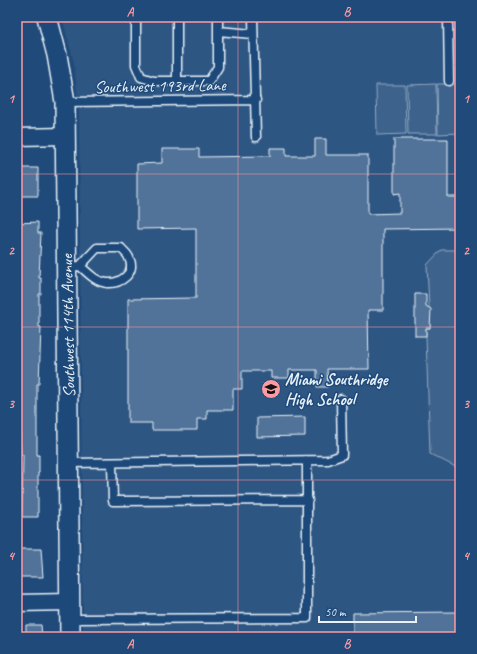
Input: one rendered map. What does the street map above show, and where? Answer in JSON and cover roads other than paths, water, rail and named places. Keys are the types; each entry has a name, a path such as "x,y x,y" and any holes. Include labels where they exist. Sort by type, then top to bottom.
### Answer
{"street":[{"name":"Southwest 114th Avenue","path":"47,17 57,55 65,102 74,267 69,463 70,619"},
{"path":"17,137 66,136"},
{"path":"17,603 70,619"}],"lane":[{"path":"136,17 136,65 141,77 154,81 209,81 218,67 218,17"},
{"path":"177,17 177,81"},
{"path":"253,17 256,138"},
{"path":"448,17 449,81"},
{"path":"218,31 253,34"},
{"name":"Southwest 193rd Lane","path":"65,102 256,100"},
{"path":"110,247 121,248 129,257 131,265 128,275 122,281 106,283 95,279 74,267 97,248 110,247"},
{"path":"69,463 328,460 342,454 341,399"},
{"path":"70,619 307,618 307,461"},
{"path":"112,463 113,501 308,500"}],"place":[{"name":"Miami Southridge High School","path":"271,389"}]}
